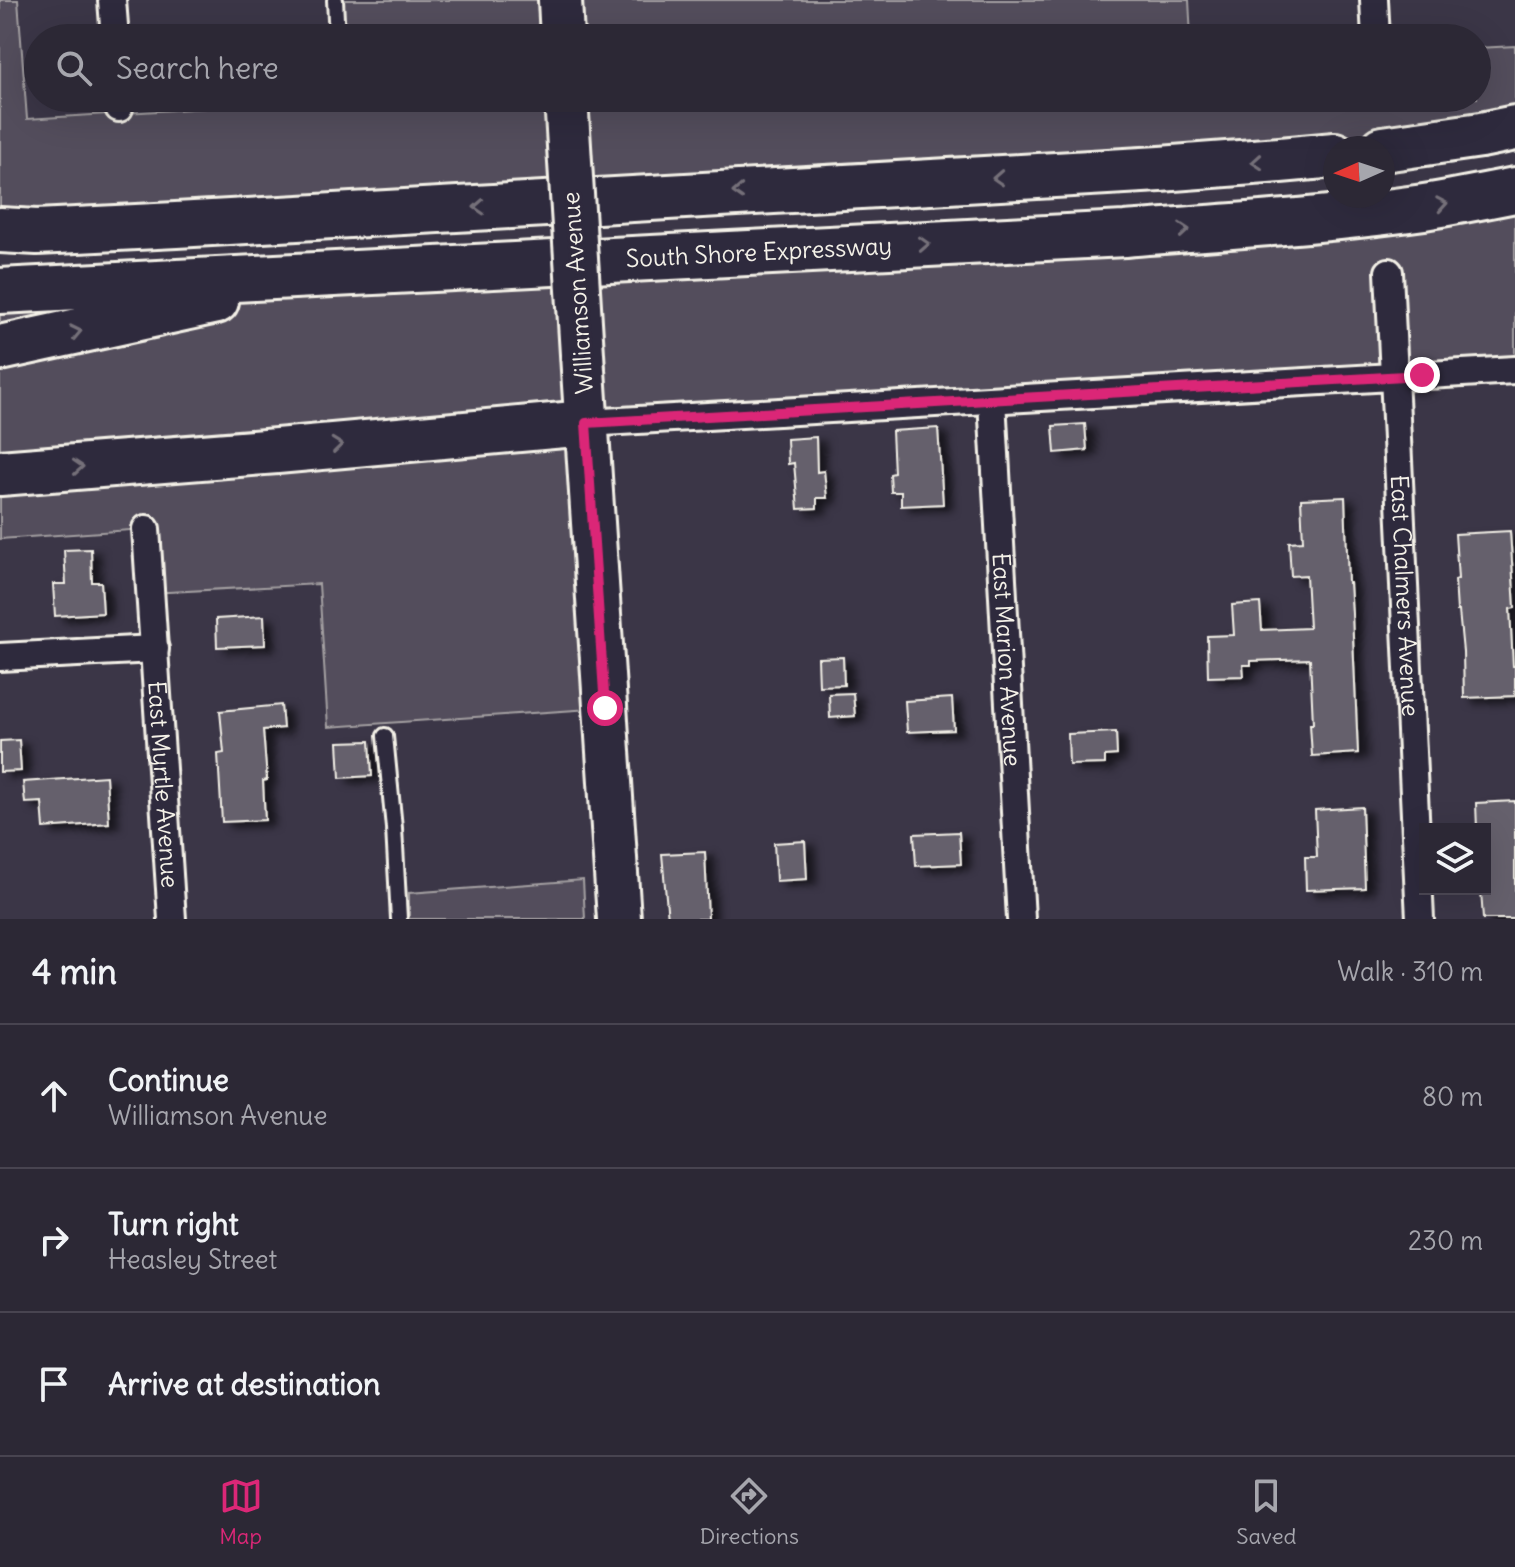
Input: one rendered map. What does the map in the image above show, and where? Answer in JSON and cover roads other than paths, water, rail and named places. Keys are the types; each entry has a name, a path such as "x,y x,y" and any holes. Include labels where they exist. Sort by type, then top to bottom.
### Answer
{"highway":[{"path":"1395,147 1515,128"},
{"path":"19,231 1160,169 1323,156"},
{"name":"South Shore Expressway","path":"0,291 1125,234 1425,207 1515,190"},
{"path":"0,348 343,273"},
{"path":"0,473 586,423"}],"main road":[{"path":"560,0 561,24"},
{"name":"Williamson Avenue","path":"567,112 619,919"}],"street":[{"path":"112,0 114,24"},
{"path":"1374,0 1375,24"},
{"name":"East Chalmers Avenue","path":"1389,272 1420,919"},
{"path":"586,423 1515,370"},
{"name":"East Marion Avenue","path":"992,400 1021,919"},
{"name":"East Myrtle Avenue","path":"146,529 172,919"},
{"path":"0,657 155,649"}],"lane":[{"path":"335,0 336,24"},
{"path":"385,736 399,919"}]}
